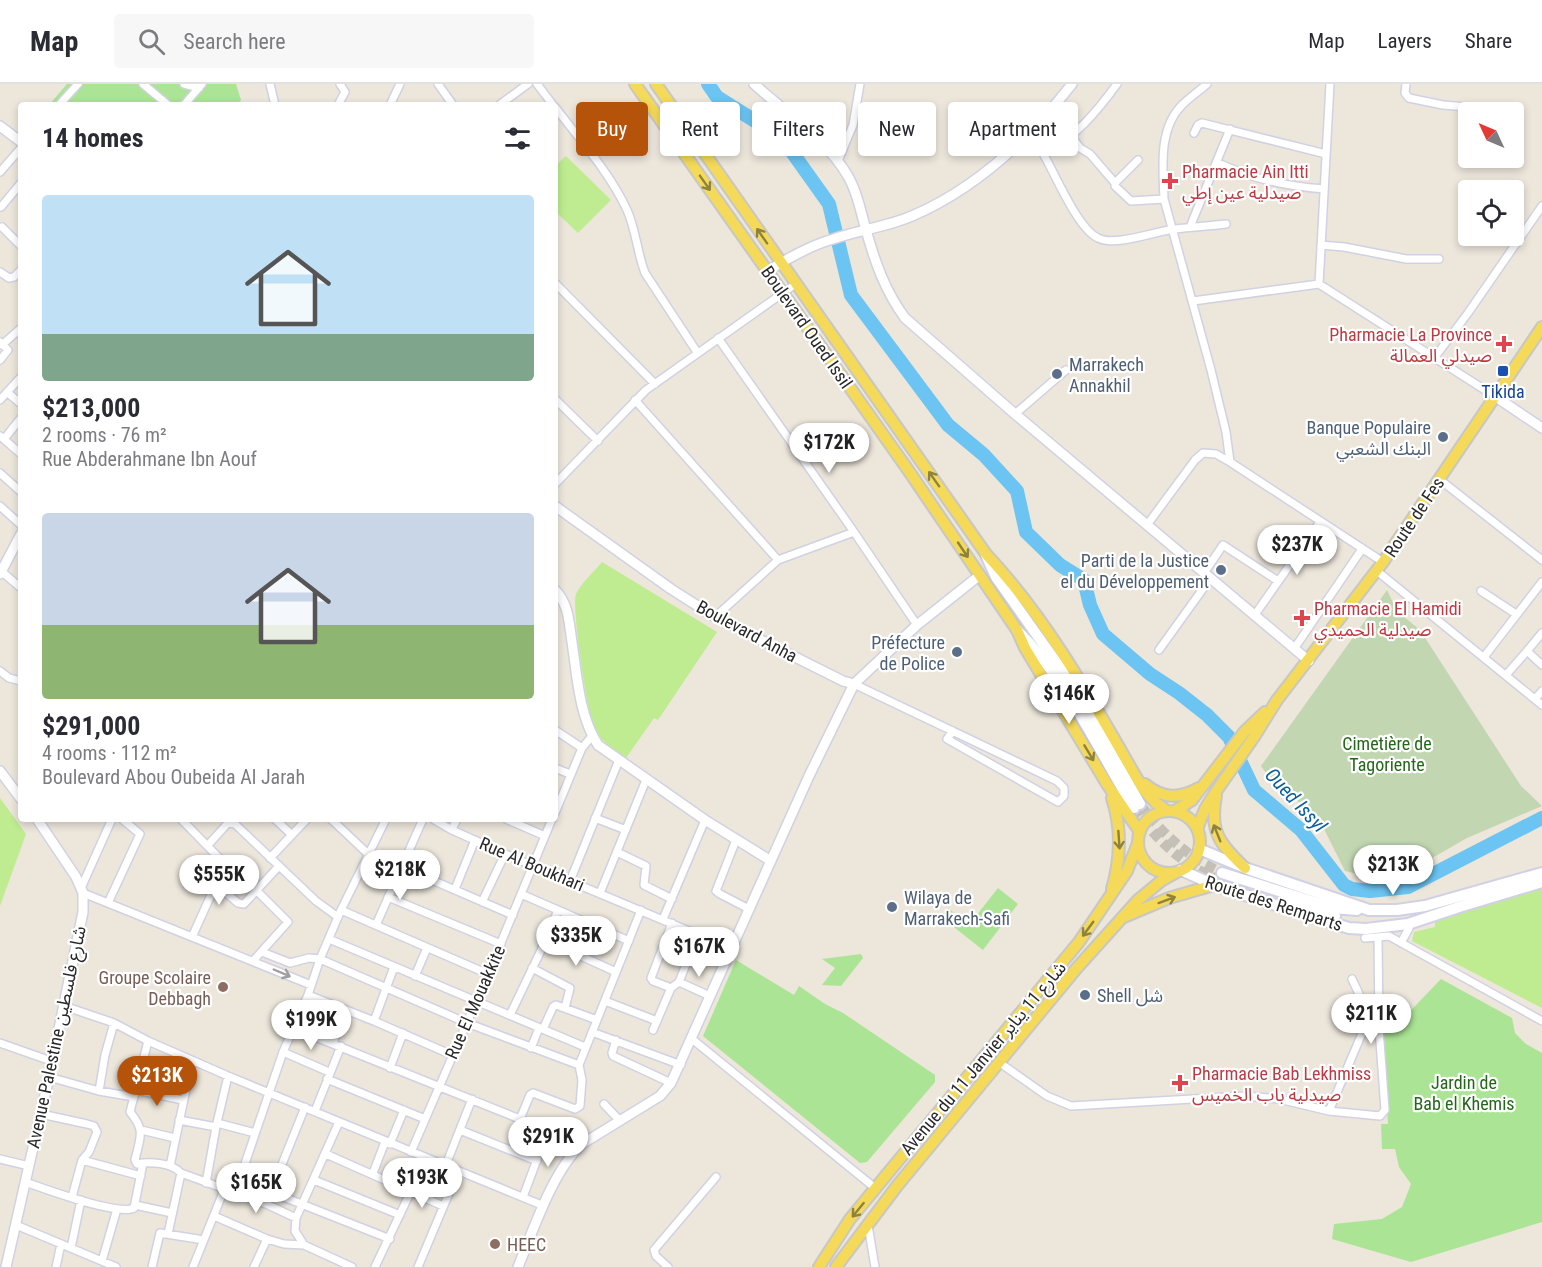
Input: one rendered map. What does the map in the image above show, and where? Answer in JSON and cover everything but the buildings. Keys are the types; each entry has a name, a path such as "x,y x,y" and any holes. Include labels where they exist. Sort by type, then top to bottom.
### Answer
{"main road":[{"name":"Boulevard Oued Issil","path":"635,84 783,292 1017,630 1049,667 1137,806 1074,686 996,577 986,554"},
{"name":"Boulevard Oued Issil","path":"656,84 986,554 1018,592 1087,689 1150,797 1171,811"},
{"name":"Route de Fes","path":"1171,811 1192,800 1228,762 1309,660 1380,566 1542,327"},
{"name":"Boulevard Oued Issil","path":"1017,630 1025,648 1139,837"},
{"name":"Route de Fes","path":"1197,830 1228,762"},
{"path":"1137,778 1156,792 1169,796 1184,795 1205,785"},
{"path":"1107,784 1117,814 1120,846 1117,872 1110,899"},
{"path":"1217,790 1213,811 1215,831 1228,852 1245,868"},
{"path":"1171,811 1188,817 1197,830 1200,838 1199,849 1194,860 1179,871 1163,872 1151,867 1141,856 1139,837 1150,818 1171,811"},
{"name":"Avenue du 11 Janvier شارع 11 يناير","path":"819,1267 838,1235 875,1188 1061,964 1110,899 1132,862 1139,837"},
{"name":"Route des Remparts","path":"1199,849 1245,868 1363,909 1384,911 1416,908 1542,873"},
{"name":"Avenue du 11 Janvier شارع 11 يناير","path":"836,1267 923,1153 1000,1064 1076,969 1143,895 1179,871"},
{"name":"Route des Remparts","path":"1179,871 1218,879 1349,928 1374,929 1408,924 1542,882"},
{"path":"1121,919 1218,879 1333,908 1349,911 1363,909"},
{"path":"1218,879 1358,922 1432,915"}],"street":[{"path":"62,102 78,84"},
{"path":"143,84 164,102"},
{"path":"184,84 200,86"},
{"path":"270,84 274,102"},
{"path":"340,84 345,93 340,102"},
{"path":"391,102 400,84"},
{"path":"438,84 451,102"},
{"path":"503,102 528,84"},
{"path":"537,84 551,102"},
{"path":"754,84 826,147 850,179 888,292 905,318 1254,616 1309,660"},
{"path":"838,161 853,125 860,84"},
{"path":"1057,102 1072,84"},
{"path":"1078,131 1117,84"},
{"path":"1208,84 1181,106 1170,125 1162,160 1164,199 1226,432 1230,462"},
{"path":"1319,284 1330,84"},
{"path":"1406,84 1405,93 1409,98 1458,106"},
{"path":"187,102 200,86"},
{"path":"558,111 614,187 633,225 640,261 645,273 697,352"},
{"path":"1194,133 1200,123 1326,154"},
{"path":"0,126 18,140"},
{"path":"1190,227 1230,129"},
{"path":"1078,145 1090,154 1115,183 1115,186 1131,201 1164,199"},
{"path":"0,172 18,151"},
{"path":"768,272 781,262 831,239 866,231 912,216 958,191 1004,156"},
{"path":"1045,156 1065,196 1086,227 1097,238 1122,239 1173,229 1226,224"},
{"path":"1115,183 1138,160"},
{"path":"1218,163 1265,181 1323,189"},
{"path":"1,207 18,187"},
{"path":"1435,357 1542,206"},
{"path":"2,227 18,243"},
{"path":"1321,245 1406,258 1439,259"},
{"path":"0,272 9,278 18,273"},
{"path":"558,481 635,400 697,352 796,283"},
{"path":"1193,301 1319,284 1542,428"},
{"path":"558,286 655,384"},
{"path":"0,360 8,350 1,344 18,331"},
{"path":"718,338 855,532 917,625"},
{"path":"1016,414 1066,370"},
{"path":"18,380 3,395 18,402"},
{"path":"635,400 778,560"},
{"path":"558,402 598,441"},
{"path":"18,421 2,437 18,451"},
{"path":"1147,525 1195,460 1203,453 1216,454 1362,549 1542,705"},
{"path":"0,473 18,489"},
{"path":"1440,479 1542,560"},
{"path":"0,506 18,522"},
{"name":"Boulevard Anha","path":"558,508 671,589 716,617 843,681 953,730 1057,781 1064,788 1064,796 1058,802 947,739 953,730"},
{"path":"1254,616 1320,522"},
{"path":"716,617 778,560 855,532"},
{"path":"18,541 1,572 18,586"},
{"path":"1159,650 1207,576 1222,545 1278,581"},
{"path":"1294,649 1362,549"},
{"path":"518,1267 566,1161 582,1144 660,1096 671,1083 854,684 917,625 980,575"},
{"path":"1484,657 1542,582"},
{"path":"1481,591 1516,614"},
{"path":"558,594 568,616 581,703 592,736 598,745 705,820 771,861"},
{"path":"1506,675 1542,633"},
{"path":"1527,651 1542,665"},
{"path":"0,671 9,678 18,680"},
{"path":"1535,699 1542,691"},
{"path":"558,732 582,748"},
{"path":"558,802 582,748 592,736"},
{"path":"570,881 619,760"},
{"path":"558,769 570,774"},
{"path":"0,771 18,795"},
{"path":"600,893 646,780"},
{"path":"595,818 626,830"},
{"path":"663,919 705,820"},
{"path":"39,822 69,864 82,890 108,903 311,985"},
{"path":"82,890 111,822"},
{"path":"108,903 140,834 126,822"},
{"path":"187,822 222,861 221,873 192,937"},
{"path":"278,822 292,836"},
{"path":"270,858 304,822"},
{"path":"334,822 368,853"},
{"path":"236,1193 268,1093 328,939 384,822"},
{"path":"376,925 422,822"},
{"name":"Rue Al Boukhari","path":"439,822 504,854 732,949"},
{"path":"452,829 456,822"},
{"path":"513,822 545,836"},
{"name":"Rue El Mouakkite","path":"411,1152 477,1002 551,822"},
{"path":"208,845 228,823 232,823 316,901 339,913 376,925 488,974"},
{"path":"454,889 475,840"},
{"path":"736,840 716,891 749,909"},
{"path":"616,852 646,866 644,885 672,899"},
{"path":"482,902 504,854"},
{"path":"216,884 241,904 246,903 279,866"},
{"path":"402,867 513,915"},
{"name":"Avenue Palestine شارع فلسطين","path":"6,1267 5,1250 16,1225 83,912 82,890"},
{"path":"253,960 287,924 287,920 256,890"},
{"path":"521,894 629,941"},
{"path":"388,897 501,944"},
{"path":"510,1015 558,910"},
{"path":"520,1119 530,1095 533,1094 575,1109 581,1103 582,1086 579,1065 641,910"},
{"path":"672,923 651,978 653,981 672,988"},
{"path":"1401,943 1409,928 1408,924"},
{"path":"653,1030 672,988 679,982 698,934"},
{"path":"1365,938 1389,936 1542,1021"},
{"path":"1000,1064 1047,1096 1071,1106 1245,1096 1279,1099 1329,1111 1377,1116 1385,1110 1379,1028 1378,937"},
{"path":"328,939 585,1047"},
{"path":"546,940 616,972"},
{"path":"415,976 427,948"},
{"path":"262,952 290,963 309,958 320,959 467,1023 579,1065"},
{"path":"374,1021 394,967"},
{"path":"532,968 570,988 565,1008"},
{"path":"1329,1111 1366,1023 1366,1013 1352,979"},
{"path":"679,982 710,996"},
{"path":"308,995 452,1055"},
{"path":"605,1001 657,1021"},
{"path":"531,1048 555,1005 597,1020"},
{"path":"64,1006 114,1023 192,1061 544,1206"},
{"path":"315,1111 328,1075 345,1011"},
{"path":"99,1091 114,1023"},
{"path":"293,1028 582,1144"},
{"path":"592,1032 681,1065"},
{"path":"390,1068 403,1033"},
{"path":"616,1040 613,1056 671,1083"},
{"path":"692,1040 875,1188"},
{"path":"148,1041 130,1112 141,1130 135,1160 137,1164 143,1162 176,1168 181,1173 266,1204 296,1218"},
{"path":"0,1043 51,1062"},
{"path":"283,1052 425,1119"},
{"path":"170,1166 192,1061"},
{"path":"207,1183 216,1125 228,1076"},
{"path":"49,1077 99,1091 135,1093 183,1100"},
{"path":"446,1167 472,1099"},
{"path":"604,1104 620,1121"},
{"path":"266,1204 305,1107"},
{"path":"373,1173 404,1110"},
{"path":"41,1114 94,1126 97,1132 89,1152 81,1160 72,1197"},
{"path":"179,1120 255,1133"},
{"path":"304,1245 295,1231 296,1218 339,1122"},
{"path":"141,1130 175,1138"},
{"path":"523,1197 548,1130"},
{"path":"460,1131 537,1161"},
{"path":"326,1154 443,1206"},
{"path":"0,1160 29,1166"},
{"path":"81,1160 141,1176"},
{"path":"24,1182 81,1200 117,1209 131,1209 135,1205 143,1162"},
{"path":"418,1267 458,1172"},
{"path":"168,1234 181,1173"},
{"path":"668,1267 656,1256 654,1250 716,1177"},
{"path":"314,1180 400,1215"},
{"path":"193,1267 224,1190"},
{"path":"375,1267 411,1191"},
{"path":"271,1192 390,1239"},
{"path":"71,1248 81,1200"},
{"path":"135,1205 172,1213"},
{"path":"94,1267 99,1260 117,1209"},
{"path":"214,1216 267,1239 284,1244 304,1245 349,1266"},
{"path":"868,1223 875,1267"},
{"path":"16,1225 117,1267"},
{"path":"152,1267 159,1236 162,1233 204,1240"},
{"path":"254,1267 267,1239"},
{"path":"56,1267 61,1244"}],"green space":[{"path":"67,84 236,84 241,100 239,102 52,102"},
{"path":"566,156 611,200 578,233 558,214 558,163"},
{"path":"602,562 717,632 658,720 654,718 626,758 605,743 595,731 588,706 578,639 576,594"},
{"name":"Cimetière de Tagoriente","path":"1387,590 1397,611 1420,630 1521,786 1542,806 1467,838 1413,869 1371,877 1345,871 1321,823 1306,805 1281,794 1261,766"},
{"path":"0,798 26,834 0,906"},
{"path":"1542,887 1542,1008 1412,941 1414,932 1435,927 1435,922"},
{"path":"998,888 1018,904 983,950 941,917 948,908 969,925"},
{"path":"861,954 863,958 841,986 822,985 835,968 822,959"},
{"path":"736,960 794,995 799,986 935,1075 935,1082 867,1162 860,1163 703,1036"},
{"name":"Jardin de Bab el Khemis","path":"1441,979 1512,1018 1515,1033 1526,1044 1542,1053 1542,1222 1411,1262 1332,1239 1334,1224 1382,1219 1402,1207 1411,1184 1399,1167 1395,1149 1382,1149 1381,1124 1388,1124 1382,1027 1395,1027"}],"waterway":[{"name":"Oued Issyl","path":"708,84 717,97 782,138 829,204 851,295 948,425 984,455 1017,491 1026,532 1060,565 1084,580 1090,605 1103,634 1150,674 1207,715 1229,737 1254,790 1301,830 1344,885 1352,889 1370,891 1408,887 1542,818"}],"tunnel":[{"path":"1140,804 1176,844 1222,873"},
{"path":"1134,808 1151,830 1181,859 1218,879"}],"place":[{"name":"Pharmacie Ain Itti صيدلية عين إطي","path":"1170,181"},
{"name":"Pharmacie La Province صيدلي العمالة","path":"1504,344"},
{"name":"Tikida","path":"1503,371"},
{"name":"Marrakech Annakhil","path":"1057,374"},
{"name":"Banque Populaire البنك الشعبي","path":"1443,437"},
{"name":"Parti de la Justice el du Développement","path":"1221,570"},
{"name":"Pharmacie El Hamidi صيدلية الحميدي","path":"1302,618"},
{"name":"Préfecture de Police","path":"957,652"},
{"name":"Wilaya de Marrakech-Safi","path":"892,907"},
{"name":"Groupe Scolaire Debbagh","path":"223,987"},
{"name":"Shell شل","path":"1085,995"},
{"name":"Pharmacie Bab Lekhmiss صيدلية باب الخميس","path":"1180,1083"},
{"name":"HEEC","path":"495,1244"}]}
